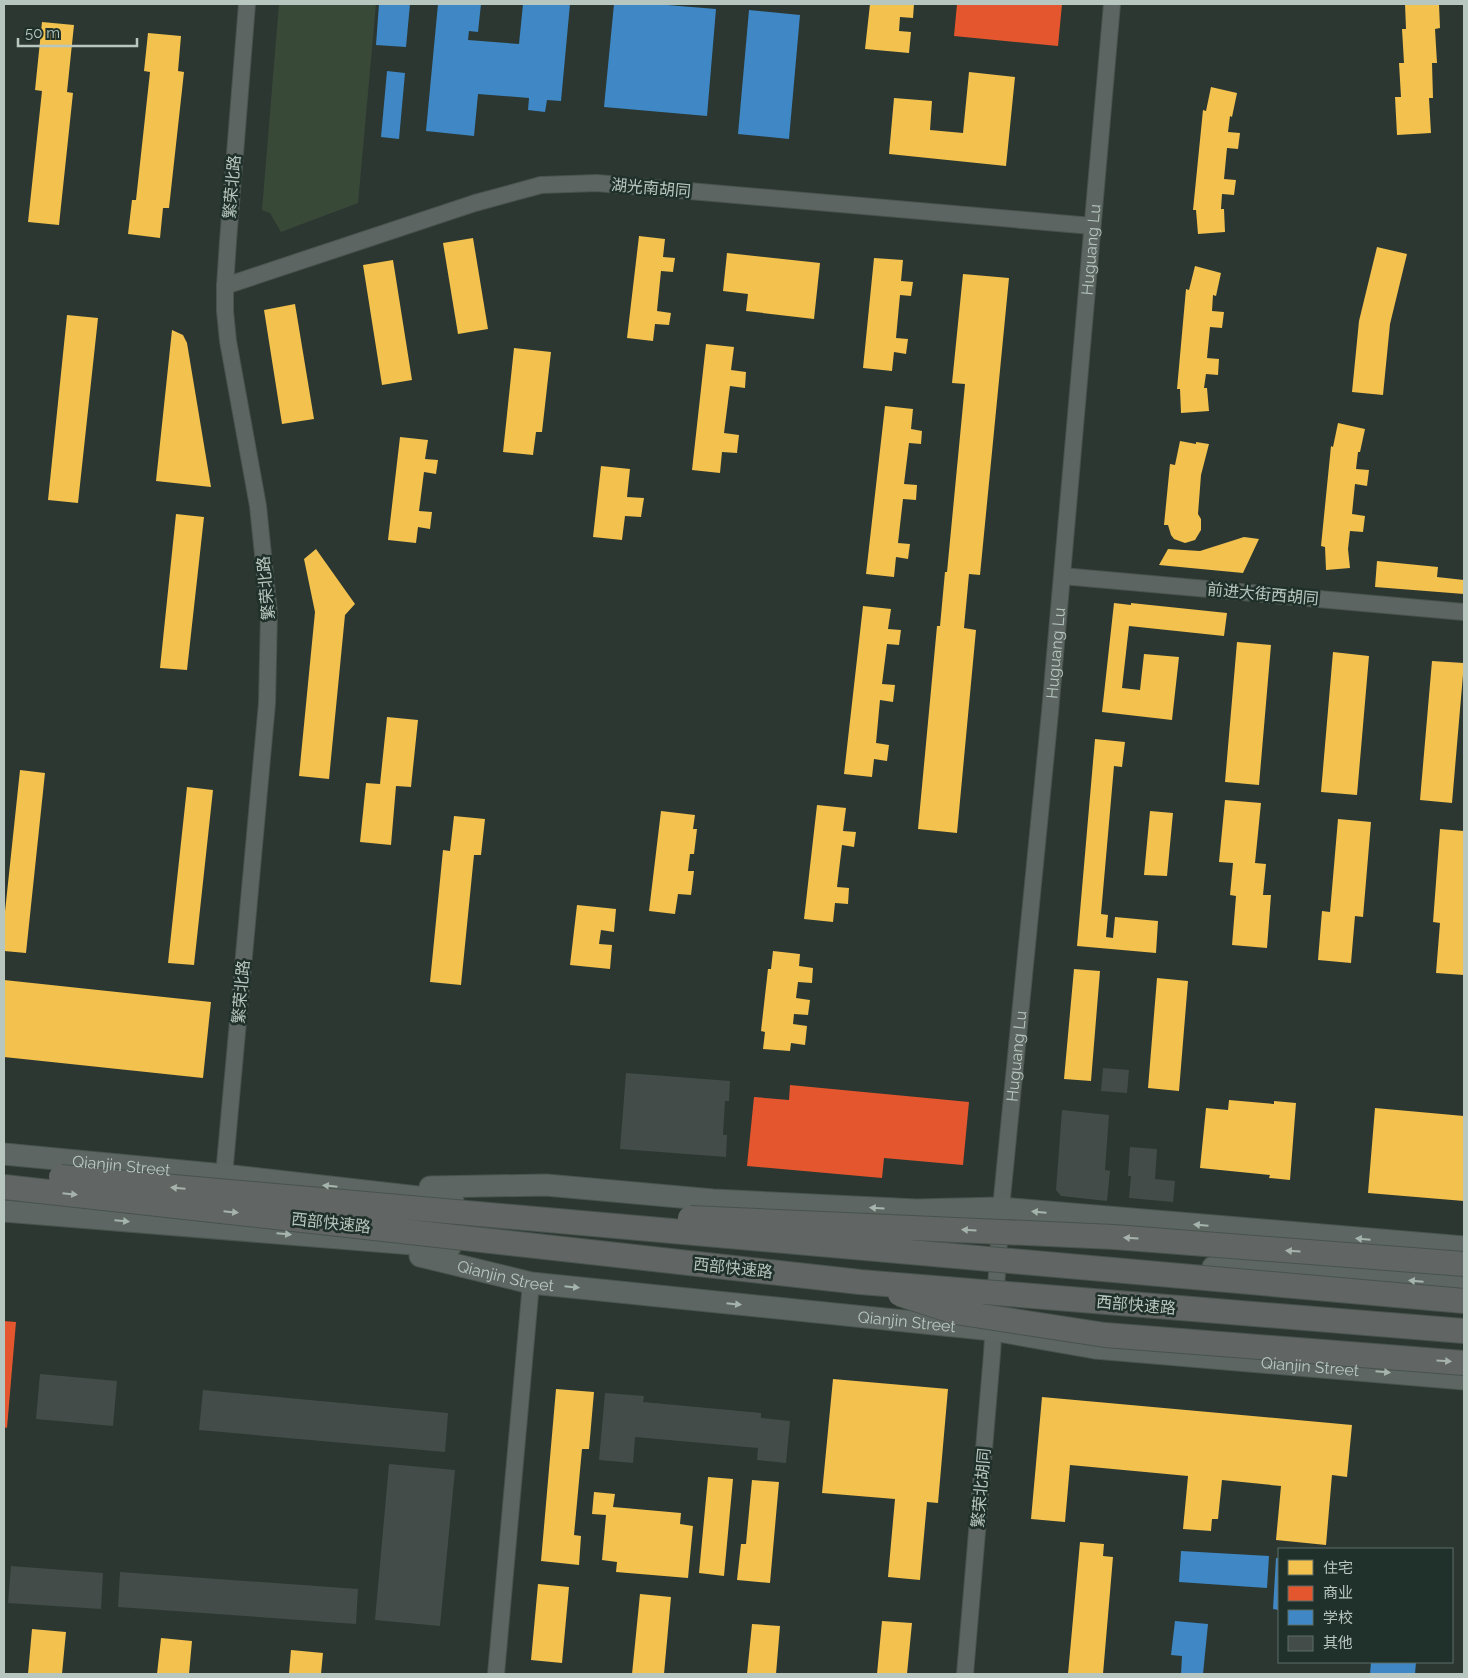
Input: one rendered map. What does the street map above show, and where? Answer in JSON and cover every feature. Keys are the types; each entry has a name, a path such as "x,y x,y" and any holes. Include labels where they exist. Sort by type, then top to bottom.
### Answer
{"highway":[{"name":"西部快速路","path":"4,1172 1464,1301"},
{"name":"西部快速路","path":"4,1187 860,1282 1464,1331"},
{"path":"479,1214 650,1216 1104,1236 1464,1264"},
{"path":"860,1282 955,1312 1105,1335 1464,1363"}],"main road":[{"name":"Qianjin Street","path":"4,1154 224,1175 537,1211 717,1228 1464,1286"},
{"name":"Qianjin Street","path":"356,1189 546,1185 713,1200 916,1210 1002,1208 1464,1247"},
{"name":"Qianjin Street","path":"4,1211 547,1255 996,1301 1464,1342"},
{"name":"Qianjin Street","path":"354,1240 531,1283 994,1330 1095,1348 1464,1379"}],"street":[{"name":"繁荣北路","path":"224,1175 267,702 269,613 258,506 228,341 225,286 247,4"},
{"name":"Huguang Lu","path":"996,1301 1002,1208 1062,576 1112,4"},
{"name":"湖光南胡同","path":"225,286 466,206 541,185 597,184 1092,226"},
{"name":"前进大街西胡同","path":"1062,576 1464,612"},
{"path":"496,1674 531,1283"},
{"name":"繁荣北胡同","path":"965,1674 996,1301"}],"green space":[{"path":"279,4 376,4 358,203 281,232 270,213 262,210"}],"building: 住宅":[{"path":"870,4 914,4 913,18 900,17 899,31 911,32 909,53 865,49"},
{"path":"1405,4 1439,4 1440,28 1435,29 1437,63 1432,63 1433,98 1429,98 1431,133 1397,135 1395,97 1401,97 1399,63 1404,63 1402,29 1406,29"},
{"path":"42,22 74,25 67,92 73,93 59,225 28,222 42,91 35,90"},
{"path":"148,33 181,36 178,71 184,72 169,208 163,208 160,238 128,234 132,200 136,200 150,72 144,71"},
{"path":"969,72 1015,77 1006,166 889,154 894,98 932,101 930,130 963,133"},
{"path":"1211,87 1237,93 1232,117 1230,116 1228,132 1240,133 1238,149 1227,148 1224,179 1236,180 1234,195 1222,194 1221,209 1224,209 1225,232 1198,234 1196,210 1193,210 1203,110 1206,111"},
{"path":"639,236 665,239 663,257 675,258 673,272 661,271 657,311 671,313 669,325 655,324 653,341 627,338"},
{"path":"473,238 488,329 458,334 443,243"},
{"path":"1377,247 1407,254 1390,324 1383,395 1352,392 1359,321"},
{"path":"727,253 820,263 814,319 746,311 748,294 723,291"},
{"path":"874,258 903,260 901,281 913,282 911,296 900,295 896,338 908,339 906,354 894,352 892,371 863,368"},
{"path":"393,260 412,380 382,385 363,265"},
{"path":"1195,266 1221,273 1216,296 1213,295 1212,311 1224,312 1222,328 1210,327 1207,358 1219,359 1218,375 1206,374 1204,388 1207,388 1209,411 1181,413 1180,389 1177,389 1186,289 1189,290"},
{"path":"963,274 1009,278 980,575 969,574 964,628 976,630 957,833 918,829 937,626 940,626 945,572 947,572 965,384 952,383"},
{"path":"295,304 314,419 282,424 264,310"},
{"path":"67,315 98,318 78,503 48,500"},
{"path":"172,330 183,335 187,343 211,487 156,481"},
{"path":"706,344 734,347 731,370 746,372 745,388 730,386 724,433 739,435 737,453 722,452 720,473 692,470"},
{"path":"514,348 551,352 542,432 536,432 533,455 503,452"},
{"path":"885,406 913,409 911,429 922,431 921,444 909,443 904,484 917,485 916,500 903,499 898,543 910,544 908,559 896,557 894,577 866,574"},
{"path":"1338,423 1365,429 1360,452 1358,452 1356,469 1369,470 1367,486 1355,484 1352,514 1365,516 1363,532 1350,531 1348,549 1350,568 1326,570 1325,547 1321,546 1331,446 1333,447"},
{"path":"400,437 428,440 425,459 438,460 436,474 424,472 419,511 432,512 430,529 418,527 416,543 388,540"},
{"path":"1180,441 1209,444 1201,475 1198,514 1201,519 1201,530 1195,540 1185,543 1174,539 1168,525 1164,525 1170,464 1175,465"},
{"path":"601,466 630,469 627,497 644,498 641,517 625,516 622,540 593,537"},
{"path":"176,514 204,517 187,670 160,668"},
{"path":"1244,537 1259,539 1243,573 1159,565 1168,549 1200,551"},
{"path":"316,549 355,604 345,615 329,779 299,776 315,612 304,559"},
{"path":"1377,561 1438,567 1437,577 1464,580 1464,594 1375,587"},
{"path":"1114,603 1227,613 1224,636 1129,626 1122,688 1140,690 1144,654 1179,657 1172,720 1102,712"},
{"path":"863,606 891,609 888,629 901,630 899,645 887,644 882,684 895,685 893,702 880,700 876,743 889,745 887,761 874,759 872,777 844,774"},
{"path":"1237,642 1271,645 1259,785 1225,782"},
{"path":"1333,652 1369,656 1357,795 1321,792"},
{"path":"1432,661 1464,663 1452,803 1420,800"},
{"path":"387,717 418,720 411,787 396,786 391,845 360,842 366,783 380,784"},
{"path":"1095,739 1125,742 1122,767 1114,766 1101,914 1108,915 1106,937 1113,938 1115,917 1158,921 1156,953 1077,946"},
{"path":"20,770 45,773 26,953 4,951 4,921"},
{"path":"187,787 213,790 194,965 168,963"},
{"path":"1225,800 1261,803 1255,863 1266,864 1263,895 1271,895 1267,948 1232,945 1236,896 1230,895 1233,863 1219,862"},
{"path":"817,805 846,808 843,831 856,832 854,847 842,845 837,887 849,888 848,904 835,903 833,922 804,919"},
{"path":"661,811 695,815 693,829 697,829 694,854 690,854 688,871 694,871 691,895 678,894 675,914 649,911"},
{"path":"1150,811 1173,813 1167,876 1144,875"},
{"path":"454,816 485,819 481,855 474,855 461,985 430,982 443,850 450,851"},
{"path":"1338,819 1371,822 1363,917 1355,916 1351,963 1318,960 1322,911 1330,912"},
{"path":"1440,829 1464,831 1464,975 1436,973 1440,923 1433,922"},
{"path":"577,905 616,909 614,932 601,930 599,944 612,945 610,969 570,965"},
{"path":"773,951 800,954 799,966 813,968 812,983 798,982 796,998 810,1000 808,1015 794,1014 793,1024 807,1026 805,1045 791,1043 790,1051 763,1049 765,1032 761,1031 768,969 771,969"},
{"path":"1074,969 1100,971 1091,1081 1064,1079"},
{"path":"1157,978 1188,981 1179,1091 1148,1088"},
{"path":"4,980 211,1002 203,1078 4,1057"},
{"path":"1229,1100 1274,1104 1274,1101 1296,1103 1290,1180 1269,1178 1270,1175 1200,1168 1206,1108 1228,1110"},
{"path":"1375,1108 1464,1116 1464,1201 1368,1193"},
{"path":"833,1379 948,1389 938,1503 927,1502 920,1580 888,1577 895,1499 822,1493"},
{"path":"556,1389 594,1392 589,1449 582,1449 574,1535 581,1536 579,1565 541,1561"},
{"path":"1042,1397 1352,1425 1347,1477 1332,1475 1326,1545 1276,1540 1281,1486 1222,1480 1218,1519 1212,1519 1211,1531 1183,1529 1188,1476 1070,1465 1065,1522 1031,1519"},
{"path":"708,1477 733,1479 724,1576 699,1573"},
{"path":"752,1480 779,1482 770,1583 737,1580 741,1544 746,1544"},
{"path":"594,1492 615,1494 613,1507 681,1513 680,1524 693,1526 688,1578 616,1572 617,1562 602,1560 606,1515 592,1514"},
{"path":"1080,1542 1104,1544 1103,1556 1113,1557 1103,1674 1068,1674"},
{"path":"538,1584 569,1587 562,1663 531,1660"},
{"path":"640,1594 671,1597 664,1674 632,1674"},
{"path":"882,1621 912,1623 907,1674 877,1674"},
{"path":"752,1624 780,1626 776,1674 747,1674"},
{"path":"32,1629 66,1632 62,1674 28,1674"},
{"path":"161,1638 192,1641 189,1674 157,1674"},
{"path":"291,1650 323,1653 321,1674 289,1674"}],"building: 商业":[{"path":"957,4 1062,4 1058,46 954,36"},
{"path":"790,1085 969,1102 963,1165 884,1158 882,1178 747,1166 754,1097 789,1100"},
{"path":"4,1321 16,1322 7,1428 4,1427"}],"building: 学校":[{"path":"379,4 410,4 406,47 376,45"},
{"path":"438,4 481,4 478,32 469,31 468,40 519,44 523,4 570,4 561,101 547,100 545,112 528,110 529,98 478,94 474,136 426,131"},
{"path":"614,4 655,4 716,9 707,116 604,107"},
{"path":"749,10 800,15 789,139 738,134"},
{"path":"387,71 405,73 399,139 381,137"},
{"path":"1181,1551 1269,1556 1267,1588 1179,1582"},
{"path":"1276,1558 1278,1558 1278,1610 1273,1609"},
{"path":"1175,1621 1208,1624 1203,1674 1181,1674 1182,1656 1171,1655"},
{"path":"1371,1663 1416,1663 1415,1674 1370,1674"}],"building: 其他":[{"path":"1103,1068 1129,1070 1127,1093 1101,1091"},
{"path":"626,1073 730,1081 729,1101 725,1101 723,1135 727,1135 726,1157 620,1149"},
{"path":"1062,1110 1109,1115 1105,1170 1110,1171 1107,1201 1061,1196 1056,1190"},
{"path":"1130,1147 1157,1149 1155,1179 1175,1181 1173,1202 1129,1198 1131,1176 1128,1176"},
{"path":"40,1374 117,1381 113,1426 36,1419"},
{"path":"203,1390 448,1413 445,1452 199,1430"},
{"path":"605,1393 644,1396 643,1402 761,1413 761,1418 790,1421 786,1463 757,1460 758,1448 635,1437 633,1463 599,1460"},
{"path":"389,1464 455,1470 440,1626 375,1620"},
{"path":"11,1566 103,1573 101,1609 8,1603"},
{"path":"120,1572 358,1589 356,1624 118,1607"}]}
